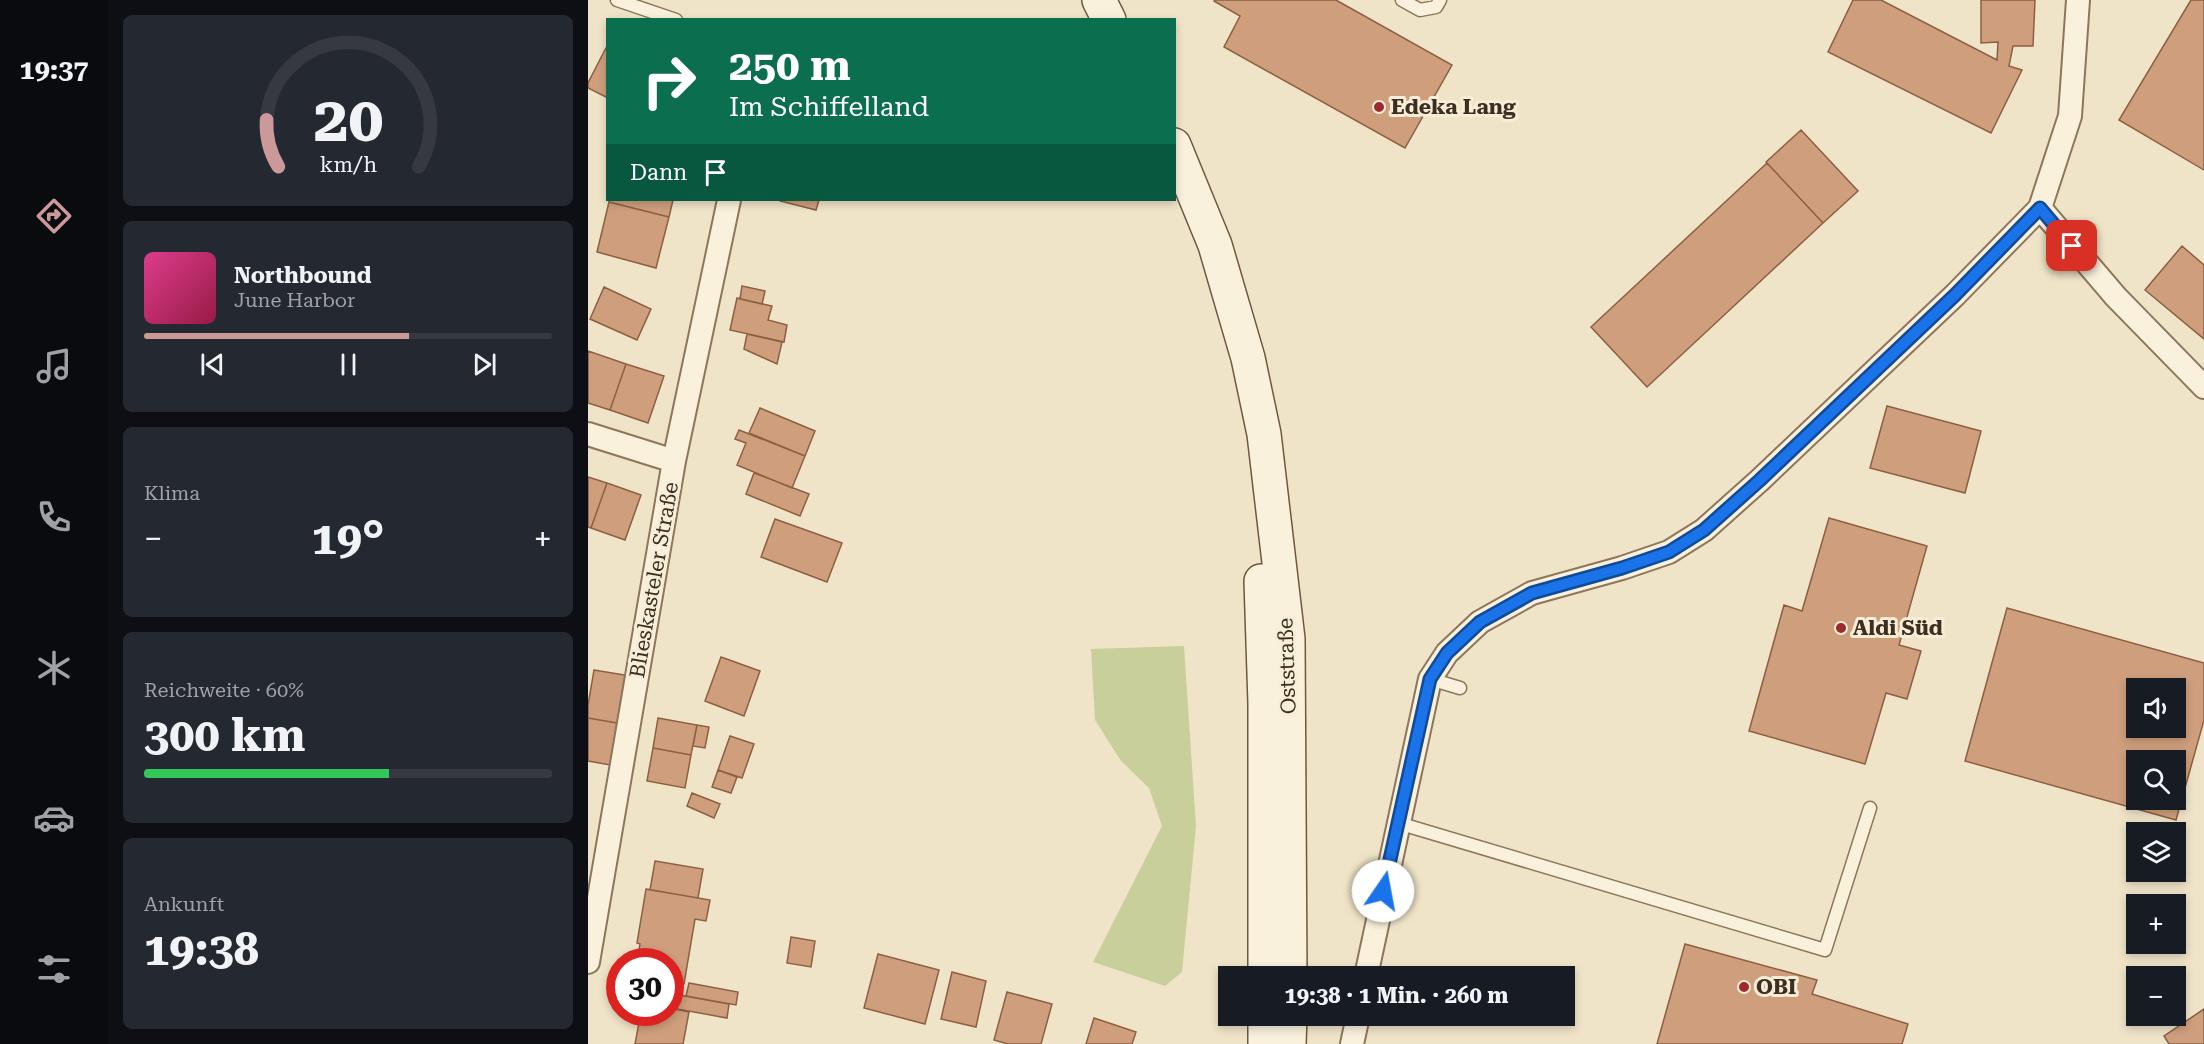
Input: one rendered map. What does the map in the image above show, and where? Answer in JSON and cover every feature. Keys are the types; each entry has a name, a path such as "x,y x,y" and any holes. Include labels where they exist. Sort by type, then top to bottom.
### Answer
{"main road":[{"name":"Oststraße","path":"1176,151 1215,245 1248,358 1264,434 1288,639 1290,966"},
{"name":"Oststraße","path":"1248,358 1255,441 1264,639 1265,966"},
{"path":"1265,1026 1265,1044"},
{"path":"1289,1044 1290,1026"}],"street":[{"path":"1368,966 1430,679 1447,653 1480,622 1532,593 1622,568 1669,552 1704,530 1955,295 2040,208 2070,116 2078,0"},
{"name":"Blieskasteler Straße","path":"588,963 594,902 674,461 729,201"},
{"path":"2040,208 2116,297 2204,387"},
{"path":"588,434 674,461"},
{"path":"1352,1044 1356,1026"}],"lane":[{"path":"617,0 670,18"},
{"path":"1402,0 1420,10 1436,7 1440,0"},
{"path":"1430,679 1460,688"},
{"path":"1398,824 1824,950 1870,808"}],"green space":[{"path":"1184,646 1196,826 1182,972 1165,986 1093,962 1162,826 1149,788 1121,761 1095,720 1091,649"}],"building":[{"name":"Edeka Lang","path":"1215,0 1336,0 1452,65 1405,148 1224,47 1240,16"},
{"path":"1853,0 1881,0 1997,60 1998,42 1981,43 1981,0 2035,0 2033,46 2013,46 2009,66 2022,70 1991,133 1828,52"},
{"path":"2191,0 2204,0 2204,170 2119,120"},
{"path":"606,48 606,97 588,88 588,83"},
{"path":"1801,130 1858,191 1823,223 1766,162"},
{"path":"1767,163 1823,223 1647,387 1591,327"},
{"path":"610,201 673,201 669,217"},
{"path":"780,201 819,201 816,210"},
{"path":"609,202 669,217 656,268 597,252"},
{"path":"2182,246 2204,265 2204,339 2145,290"},
{"path":"742,286 765,291 762,304 740,299"},
{"path":"604,287 651,309 637,340 590,319"},
{"path":"737,298 772,306 768,320 787,325 784,342 730,330"},
{"path":"747,334 782,342 777,364 744,349"},
{"path":"588,351 626,364 610,410 588,403"},
{"path":"626,364 664,376 648,423 610,410"},
{"path":"1887,406 1981,431 1965,493 1870,468"},
{"path":"760,408 815,431 805,456 749,433"},
{"path":"739,430 805,456 792,488 737,465 746,443 735,439"},
{"path":"754,473 809,494 800,516 746,494"},
{"path":"588,477 607,483 591,528 588,527"},
{"path":"607,483 641,495 625,540 591,528"},
{"name":"Aldi Süd","path":"1829,518 1927,546 1899,645 1921,651 1907,699 1886,693 1865,764 1749,731 1784,605 1802,611"},
{"path":"775,519 842,543 827,582 761,557"},
{"path":"2007,608 2204,663 2204,720 2186,784 2186,750 2126,750 2126,806 1965,761"},
{"path":"721,657 760,671 744,716 705,701"},
{"path":"594,670 625,675 617,723 588,718"},
{"path":"588,718 617,723 610,765 588,761"},
{"path":"658,718 697,725 691,755 653,748"},
{"path":"697,725 709,727 705,748 693,746"},
{"path":"730,736 754,744 742,778 718,770"},
{"path":"653,748 691,755 685,788 647,781"},
{"path":"718,770 737,777 731,793 712,787"},
{"path":"692,793 720,804 714,818 687,806"},
{"path":"2140,810 2179,810 2176,820"},
{"path":"655,861 703,869 698,898 650,890"},
{"path":"646,889 710,900 706,921 695,919 684,984 684,948 639,948 640,944 637,943"},
{"path":"791,937 815,941 811,967 787,963"},
{"name":"OBI","path":"1685,944 1817,980 1812,994 1908,1024 1902,1044 1657,1044"},
{"path":"878,954 939,970 925,1024 864,1008"},
{"path":"952,972 986,981 976,1027 941,1019"},
{"path":"689,983 738,992 736,1005 686,996"},
{"path":"1007,992 1052,1004 1041,1044 1008,1044 994,1040"},
{"path":"684,996 729,1004 727,1018 684,1010"},
{"path":"2204,1009 2204,1044 2169,1044 2164,1036 2179,1026 2186,1026 2186,1021"},
{"path":"684,1011 689,1012 683,1044 635,1044 638,1026 684,1026"},
{"path":"1094,1018 1136,1032 1132,1044 1086,1044"}],"place":[{"name":"Edeka Lang","path":"1379,107"},
{"name":"Aldi Süd","path":"1841,628"},
{"name":"OBI","path":"1744,987"}],"route":[{"path":"1383,891 1430,679 1447,653 1480,622 1532,593 1622,568 1669,552 1704,530 1955,295 2040,208 2072,246"}]}
